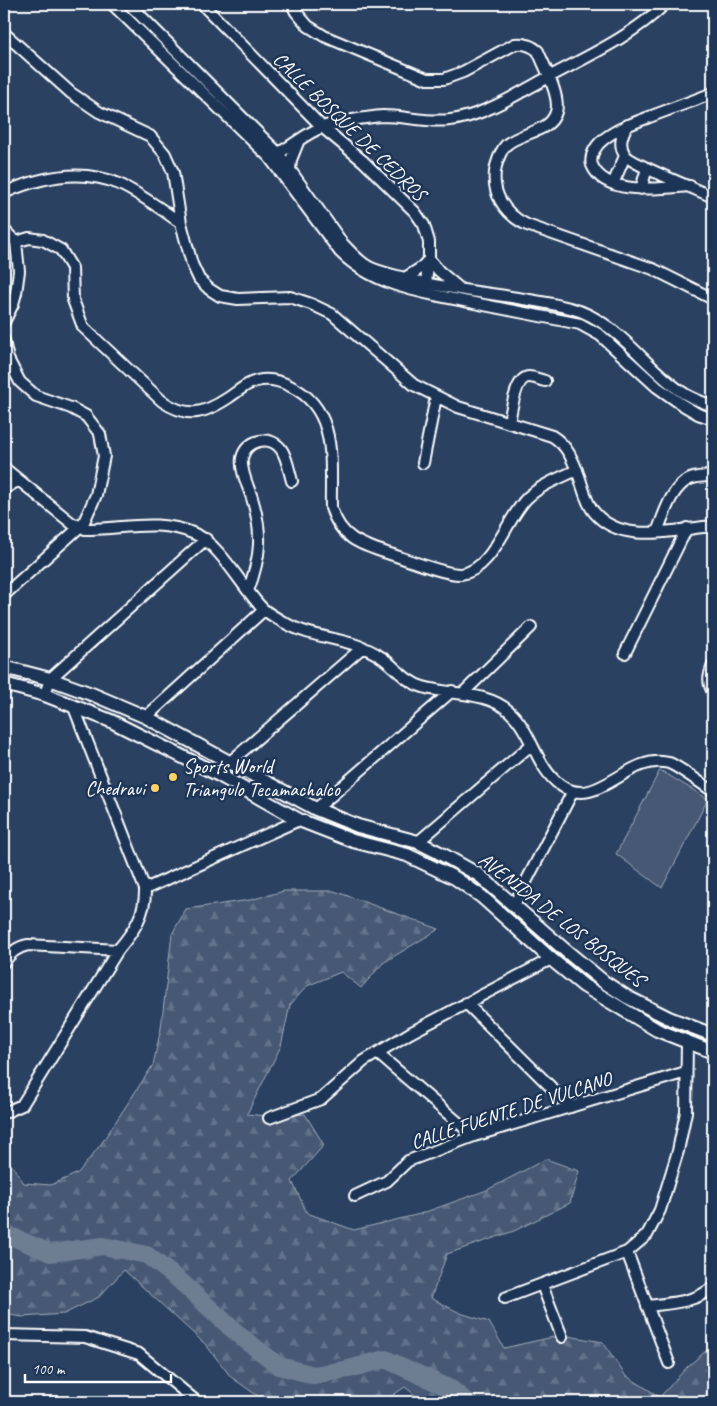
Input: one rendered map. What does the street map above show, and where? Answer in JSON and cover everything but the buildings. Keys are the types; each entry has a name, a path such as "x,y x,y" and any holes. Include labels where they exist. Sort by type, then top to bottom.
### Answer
{"main road":[{"name":"AVENIDA DE LOS BOSQUES","path":"4,667 50,678 146,717 316,809 358,826 418,842 438,852 479,875 571,955 627,998 669,1018 713,1035"},
{"name":"AVENIDA DE LOS BOSQUES","path":"4,684 46,695 126,728 219,775 299,820 353,841 407,856 455,878 482,897 584,986 657,1030 713,1052"}],"street":[{"path":"112,4 290,170 343,244 367,266 380,272 405,278 425,288 461,290 571,308 588,314 606,325 664,378 686,394 713,406"},
{"path":"129,4 274,155 340,252 352,264 378,279 580,324 600,335 657,387 680,404 698,414 713,419"},
{"name":"CALLE BOSQUE DE CEDROS","path":"202,4 322,127 363,161 415,212 427,233 430,259 425,288"},
{"path":"292,4 308,26 324,36 427,78 444,79 463,72 510,45 520,43 529,45 538,51 556,99 557,108 554,117 544,127 523,135 505,145 498,160 495,185 503,205 513,217 527,225 653,270 713,299"},
{"path":"274,155 322,127 381,116 433,121 467,117 508,99 596,53 629,33 665,4"},
{"path":"4,33 71,93 99,112 150,136 166,154 174,172 181,223 192,264 199,279 209,289 220,296 238,299 290,297 311,304 332,314 414,385 458,407 547,434 556,439 570,455 593,511 608,525 630,532 657,532 713,526"},
{"path":"690,186 641,189 613,184 598,175 591,163 593,151 603,139 627,125 713,93"},
{"path":"627,125 622,136 621,146 625,156 713,196"},
{"path":"290,170 291,160 300,140"},
{"path":"613,184 625,156"},
{"path":"641,189 648,168"},
{"path":"4,193 35,181 61,176 94,177 118,184 146,199 181,223"},
{"path":"4,230 16,242 19,261 18,281 13,304 4,322"},
{"path":"16,242 29,238 43,240 56,245 61,250 72,268 73,300 83,327 162,401 176,410 192,413 209,408 228,399 247,385 264,379 282,382 300,390 316,405 324,420 330,442 331,508 334,516 343,532 360,544 450,573 467,572 477,568 485,561 514,514 527,499 539,489 577,470"},
{"path":"405,278 421,268 430,259 439,271 461,290"},
{"path":"4,341 8,358 16,377 24,387 36,396 79,412 91,421 100,434 104,456 93,502 83,524 4,594"},
{"path":"509,423 518,386 522,380 529,377 545,381"},
{"path":"423,463 436,397"},
{"path":"248,591 257,567 260,547 259,524 242,465 246,449 260,440 275,444 282,451 292,481"},
{"path":"4,468 69,522 74,525 83,524"},
{"path":"657,532 672,497 680,486 689,479 700,476 713,476"},
{"path":"4,489 19,480"},
{"path":"83,524 85,529 158,525 182,529 206,539 264,610 294,627 316,635 363,647 381,657 411,683 424,688 463,693 493,701 509,710 522,726 545,769 560,785 573,791 599,788 642,764 654,762 670,764 713,792"},
{"path":"625,653 687,528"},
{"path":"46,695 50,678 206,539"},
{"path":"146,717 264,610"},
{"path":"463,693 531,627"},
{"path":"230,762 363,647"},
{"path":"713,665 709,675 709,684 713,692"},
{"path":"316,809 452,691"},
{"path":"4,1113 22,1105 118,950 139,920 146,902 145,889 73,705"},
{"path":"418,842 531,745"},
{"path":"514,905 573,791"},
{"path":"145,889 299,820"},
{"path":"4,962 12,952 28,945 118,950"},
{"path":"269,1118 321,1099 364,1061 377,1053 410,1033 551,959"},
{"path":"466,1003 571,1107"},
{"path":"505,1298 627,1252 647,1235 660,1210 678,1151 686,1112 687,1042"},
{"path":"377,1053 474,1136"},
{"name":"CALLE FUENTE DE VULCANO","path":"355,1196 387,1181 408,1161 474,1136 686,1072"},
{"path":"627,1252 669,1363"},
{"path":"542,1285 562,1337"},
{"path":"647,1306 688,1300 709,1291 713,1287"},
{"path":"4,1335 85,1337 139,1354 197,1402"}],"green space":[{"path":"660,770 708,799 662,888 616,854"},
{"path":"284,891 334,891 439,929 383,963 361,988 341,972 307,986 290,1005 281,1046 247,1114 276,1117 305,1114 324,1145 292,1181 307,1213 354,1230 420,1214 487,1190 546,1159 579,1171 570,1203 514,1231 447,1254 431,1298 460,1313 489,1322 504,1348 562,1335 603,1342 625,1375 660,1397 688,1366 713,1345 713,1402 424,1402 405,1387 383,1402 266,1402 231,1377 206,1345 124,1270 99,1297 64,1314 22,1317 4,1314 4,1161 11,1164 24,1183 51,1185 78,1173 101,1144 153,1065 161,1028 172,934 186,909 250,900"}],"waterway":[{"path":"4,1233 50,1253 103,1246 147,1255 179,1280 239,1335 279,1366 314,1375 349,1369 385,1359 451,1389 467,1402"}],"place":[{"name":"Sports World Triangulo Tecamachalco","path":"173,777"},
{"name":"Chedraui","path":"155,788"}]}
